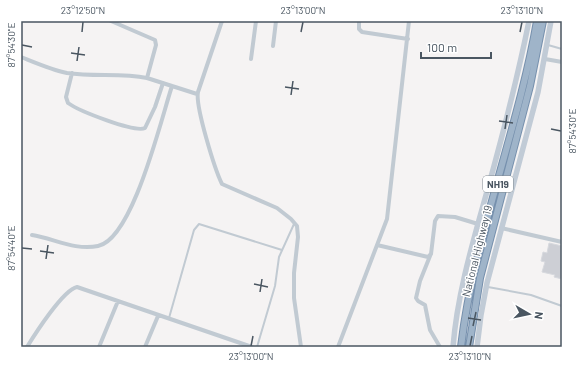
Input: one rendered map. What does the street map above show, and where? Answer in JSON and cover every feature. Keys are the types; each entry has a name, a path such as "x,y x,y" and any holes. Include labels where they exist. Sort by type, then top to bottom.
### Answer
{"highway":[{"name":"NH19","path":"461,347 471,286 527,75 537,21"},
{"name":"National Highway 19","path":"469,347 480,278 530,86 543,21"}],"main road":[{"path":"453,347 462,290 478,224 510,108 529,21"},
{"path":"477,347 486,287 538,92 548,45 551,21"}],"street":[{"path":"111,21 155,40 156,45 147,78"},
{"path":"222,21 197,94 214,161 222,184 277,208 295,223 298,237 294,273 294,298 302,347"},
{"path":"252,59 256,21"},
{"path":"273,46 276,21"},
{"path":"359,21 359,29 362,32 408,39"},
{"path":"338,347 389,210 409,21"},
{"path":"21,57 60,71 72,73 126,74 147,78 197,94"},
{"path":"545,59 562,62"},
{"path":"72,73 66,97 68,103 123,126 141,130 146,126 155,107 163,83"},
{"path":"32,235 88,248 104,244 117,232 130,212 140,186 172,86"},
{"path":"440,347 430,330 425,305 416,298 420,281 430,256 435,221 438,216 455,217 478,224"},
{"path":"501,228 562,242"},
{"path":"377,245 430,256"},
{"path":"27,347 56,306 74,288 82,287 158,316 252,347"},
{"path":"99,347 118,301"},
{"path":"145,347 158,316"}],"lane":[{"path":"548,45 562,49"},
{"path":"257,347 275,286 278,262 295,223"},
{"path":"168,319 194,230 199,224 282,250"},
{"path":"486,287 531,295 562,306"}],"building":[{"path":"549,243 562,246 562,279 554,277 555,275 542,272 545,262 541,261 543,252 547,253"}]}
